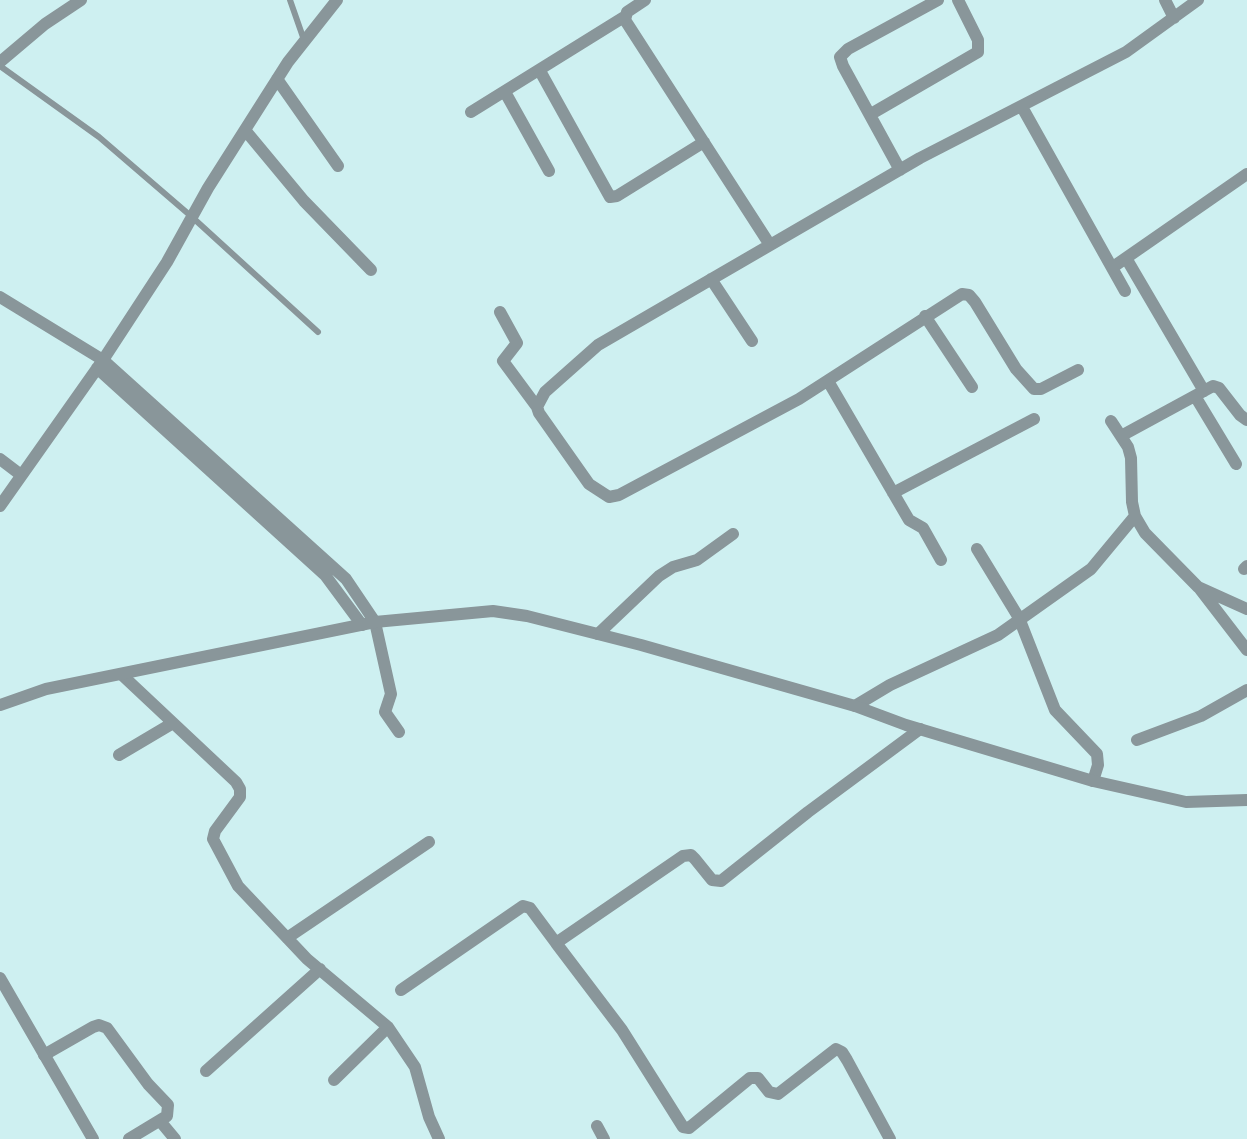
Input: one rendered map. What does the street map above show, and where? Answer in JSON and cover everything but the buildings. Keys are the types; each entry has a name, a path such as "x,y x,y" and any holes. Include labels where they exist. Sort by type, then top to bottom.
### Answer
{"street":[{"path":"0,64 45,24 81,0"},
{"path":"0,506 100,364 167,262 277,79 337,0"},
{"path":"471,112 624,17 645,0"},
{"path":"900,170 840,61 842,53 938,0"},
{"path":"871,114 978,52 978,40 958,0"},
{"path":"1165,0 1174,18"},
{"path":"537,406 545,392 584,355 900,170 1126,52 1198,0"},
{"path":"624,17 770,245"},
{"path":"540,71 610,197 617,196 704,142"},
{"path":"277,79 338,166"},
{"path":"505,92 549,171"},
{"path":"1022,106 1125,291"},
{"path":"245,130 304,201 371,270"},
{"path":"1113,267 1247,174"},
{"path":"1126,258 1236,464"},
{"path":"711,279 752,341"},
{"path":"500,312 517,343 503,361 537,406 538,413 589,484 609,497 619,495 828,381 925,316 966,293 975,302 1016,369 1034,389 1041,389 1078,370"},
{"path":"0,297 100,364 242,484 346,579 375,622 391,693 386,712 399,732"},
{"path":"925,316 972,387"},
{"path":"100,364 233,493 325,575 362,625"},
{"path":"828,381 911,522 923,528 941,560"},
{"path":"1121,436 1213,386 1219,387 1240,415 1247,420"},
{"path":"893,493 1034,419"},
{"path":"1111,421 1131,458 1132,502 1135,516 1145,533 1198,587 1247,650"},
{"path":"0,459 21,475"},
{"path":"233,493 242,484"},
{"path":"855,706 890,685 978,646 1020,618 1091,569 1135,516"},
{"path":"598,634 659,576 674,567 697,560 733,534"},
{"path":"977,549 1020,618 1055,710 1097,754 1098,765 1093,781"},
{"path":"1198,587 1247,609"},
{"path":"0,705 46,689 375,622 493,611 527,616 598,634 855,706 920,729 1093,781 1186,802 1247,800"},
{"path":"121,674 240,789 239,800 215,831 213,839 238,886 286,938 388,1027 408,1053 415,1067 429,1117 439,1139"},
{"path":"1137,740 1201,716 1247,690"},
{"path":"119,755 173,723"},
{"path":"556,943 683,856 691,855 712,880 721,881 808,812 920,729"},
{"path":"286,938 429,842"},
{"path":"401,990 523,906 530,908 622,1030 683,1127 689,1128 750,1078 758,1078 769,1092 778,1094 836,1049 842,1052 847,1060 890,1139"},
{"path":"206,1071 320,969"},
{"path":"0,978 93,1139"},
{"path":"44,1055 93,1027 103,1026 148,1084 166,1101 169,1110 160,1121 129,1139"},
{"path":"334,1080 388,1027"},
{"path":"160,1121 175,1139"},
{"path":"597,1126 604,1139"}],"lane":[{"path":"290,0 304,41"},
{"path":"0,64 99,137 192,217 318,332"}]}
